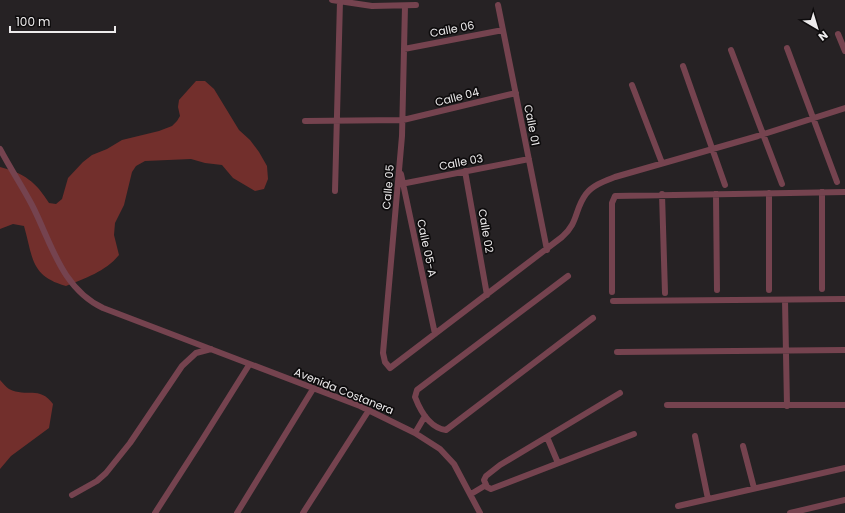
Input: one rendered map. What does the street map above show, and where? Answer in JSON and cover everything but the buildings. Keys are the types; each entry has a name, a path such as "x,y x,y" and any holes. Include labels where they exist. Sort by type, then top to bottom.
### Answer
{"street":[{"path":"332,0 372,6 416,5"},
{"path":"335,191 340,1"},
{"name":"Calle 01","path":"498,5 546,250"},
{"name":"Calle 05","path":"405,6 400,184 383,353 385,362 390,368 435,334"},
{"name":"Calle 06","path":"404,48 503,30"},
{"path":"838,34 845,51"},
{"path":"787,48 837,182"},
{"path":"731,50 782,184"},
{"path":"683,66 725,185"},
{"path":"632,85 662,163"},
{"name":"Calle 04","path":"305,121 402,120 516,93"},
{"path":"435,334 546,250 572,227 587,193 599,183 615,176 764,135 845,108"},
{"name":"Avenida Costanera","path":"0,149 31,204 61,266 69,280 81,294 102,308 211,348 249,365 369,410 415,433 447,455 460,473 480,513"},
{"name":"Calle 03","path":"400,184 529,159"},
{"name":"Calle 02","path":"465,171 487,295"},
{"name":"Calle 05-A","path":"400,184 435,334"},
{"path":"822,192 822,289"},
{"path":"612,292 613,198 618,195 845,192"},
{"path":"768,193 769,290"},
{"path":"662,194 665,293"},
{"path":"716,194 717,290"},
{"path":"568,276 417,390 414,398 425,416 435,426 446,430 593,318"},
{"path":"613,301 845,299"},
{"path":"785,300 787,406"},
{"path":"72,495 97,481 106,473 130,443 182,366 196,353 211,348"},
{"path":"617,352 845,350"},
{"path":"155,513 249,365"},
{"path":"237,513 313,389"},
{"path":"620,393 490,472 484,478 486,485 490,489 634,434"},
{"path":"666,405 845,405"},
{"path":"303,513 369,410"},
{"path":"415,433 425,416"},
{"path":"695,436 708,499"},
{"path":"547,437 558,463"},
{"path":"744,446 754,488"},
{"path":"678,506 845,468"},
{"path":"471,494 486,485"},
{"path":"790,513 845,500"}],"shaded area":[{"path":"196,81 205,81 214,89 239,130 250,140 259,152 267,166 268,179 264,189 255,191 233,178 222,165 205,163 191,159 145,161 136,166 132,172 124,205 115,223 114,235 119,255 101,270 66,286 54,282 46,277 39,271 35,264 24,226 13,224 0,229 0,167 23,175 39,189 49,203 56,204 62,199 68,178 92,155 107,149 122,140 159,131 172,126 180,116 178,107 179,100"},
{"path":"0,380 9,389 38,393 48,398 53,404 49,428 11,456 0,469"}]}
